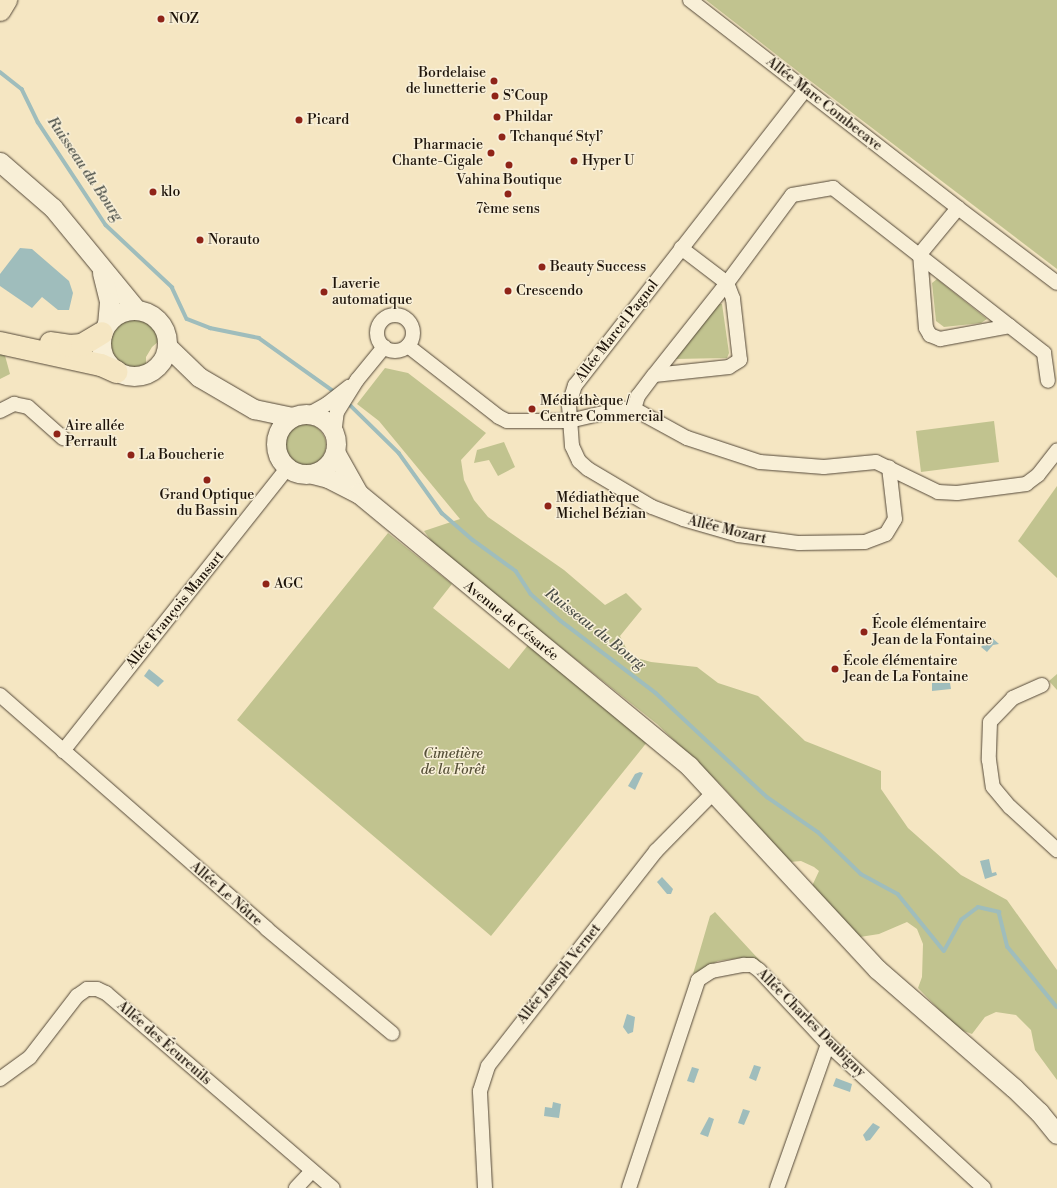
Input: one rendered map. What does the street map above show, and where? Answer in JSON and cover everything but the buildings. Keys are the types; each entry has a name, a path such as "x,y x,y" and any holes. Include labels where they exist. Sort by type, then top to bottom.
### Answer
{"highway":[{"path":"0,10 6,0"},
{"path":"0,332 70,346 82,344 104,328"},
{"path":"0,342 101,365 117,372"}],"street":[{"name":"Allée Marc Combecave","path":"690,0 1057,283"},
{"name":"Allée Marcel Pagnol","path":"569,420 570,397 575,385 805,90"},
{"path":"0,162 53,208 99,266 136,309"},
{"path":"634,409 638,396 792,195 833,188 920,254 1044,353 1048,381"},
{"path":"958,208 920,254 926,328 934,338 940,339 1010,326"},
{"path":"654,375 729,367 740,360 733,298 726,283 681,248"},
{"path":"99,266 109,302 104,328 103,355 117,372 138,376 148,373 176,372 199,377"},
{"path":"104,328 115,315 136,309 147,312 160,322 168,337 168,347 164,359 148,373"},
{"path":"395,314 406,318 413,328 412,341 408,346 399,351 384,347 378,338 378,328 384,318 395,314"},
{"path":"408,346 499,418 515,422 569,420 620,409 634,409 687,438 760,462 824,467 883,465 932,490 957,493 1026,484 1038,474 1057,451"},
{"path":"168,347 199,377 254,409 325,420 335,443"},
{"path":"332,408 335,443 328,465 313,474 295,473 287,468 277,455 275,439 278,430 300,415 332,408 384,347"},
{"path":"0,411 14,404 28,407 63,438"},
{"path":"254,409 275,439"},
{"name":"Allée Mozart","path":"569,420 572,446 579,461 611,484 652,507 683,519 761,539 834,543 865,542 880,538 889,530 895,518 883,465"},
{"name":"Avenue de Césarée","path":"335,443 358,493"},
{"name":"Allée François Mansart","path":"63,750 287,468"},
{"name":"Avenue de Césarée","path":"313,474 328,478 358,493 666,746 714,792 877,969 1039,1112"},
{"path":"1042,685 1014,698 990,722 989,760 993,787 1010,807 1057,850"},
{"name":"Allée Le Nôtre","path":"0,695 266,929 392,1033"},
{"name":"Allée Joseph Vernet","path":"485,1188 480,1091 488,1066 656,851 714,792"},
{"name":"Allée Charles Daubigny","path":"629,1188 698,980 705,975 736,965 752,965 828,1044 984,1188"},
{"name":"Allée des Écureuils","path":"0,1079 30,1057 77,996 87,989 97,989 106,993 333,1188"},
{"path":"777,1188 828,1044"},
{"path":"1039,1112 1057,1122"},
{"path":"1039,1112 1057,1134"},
{"path":"296,1188 312,1171"}],"green space":[{"path":"706,0 1057,0 1057,269 800,73"},
{"path":"937,279 987,319 981,323 944,327 936,321 932,283"},
{"path":"717,304 722,304 729,353 727,358 674,359"},
{"path":"129,318 141,319 153,325 159,334 159,341 152,347 146,357 146,367 141,369 126,370 113,360 107,349 109,336 116,324"},
{"path":"0,352 4,352 10,374 0,379"},
{"path":"385,368 408,373 486,433 461,460 464,480 474,500 488,517 564,570 605,605 626,593 642,609 620,636 630,656 651,662 697,667 718,683 758,696 805,741 881,771 881,789 908,828 961,875 1007,900 1057,970 1057,1080 1035,1050 1031,1030 1016,1015 996,1012 985,1017 972,1034 958,1029 918,988 922,977 923,944 917,929 907,922 879,934 860,937 812,886 819,871 801,861 790,862 722,786 657,724 438,550 424,531 460,519 379,421 357,404"},
{"path":"994,421 999,462 921,472 916,431"},
{"path":"305,424 320,430 326,445 320,460 305,466 290,460 284,445 290,430"},
{"path":"504,442 515,467 498,476 489,460 474,463 477,450"},
{"path":"1057,486 1057,578 1018,541"},
{"name":"Cimetière de la Forêt","path":"388,533 452,584 433,608 509,669 528,645 648,741 491,936 237,720"},
{"path":"1057,674 1057,690 1049,681"},
{"path":"715,912 763,964 740,958 718,961 693,974 710,916"}],"water":[{"path":"20,248 32,249 69,281 73,293 69,310 58,310 42,297 32,308 0,286 0,274"},
{"path":"990,636 999,644 993,645 987,652 981,647"},
{"path":"149,669 164,681 158,687 144,676"},
{"path":"932,683 950,683 951,689 932,691"},
{"path":"640,772 643,773 635,790 628,786 635,774"},
{"path":"989,859 992,873 996,872 997,875 985,879 980,861"},
{"path":"662,877 673,889 671,894 667,894 657,882"},
{"path":"627,1014 635,1017 633,1032 628,1034 623,1027"},
{"path":"754,1065 761,1067 756,1081 749,1078"},
{"path":"692,1067 699,1069 694,1083 687,1081"},
{"path":"836,1078 852,1084 850,1092 833,1086"},
{"path":"553,1102 561,1104 559,1118 544,1116 545,1107 552,1108"},
{"path":"743,1109 750,1111 744,1125 738,1123"},
{"path":"709,1117 714,1119 708,1137 700,1134"},
{"path":"873,1123 880,1127 870,1140 866,1141 863,1135"}],"waterway":[{"name":"Ruisseau du Bourg","path":"0,72 22,89 38,122 106,225 172,287 187,319 210,328 259,338 336,393"},
{"name":"Ruisseau du Bourg","path":"347,402 399,453 442,513 473,540 516,571 531,594 561,621 656,693 767,797 818,832 861,874 898,894 944,951 961,920 978,907 999,912 1008,947 1057,1007"}],"place":[{"name":"NOZ","path":"161,19"},
{"name":"Bordelaise de lunetterie","path":"494,81"},
{"name":"S’Coup","path":"495,96"},
{"name":"Phildar","path":"497,117"},
{"name":"Picard","path":"299,120"},
{"name":"Tchanqué Styl’","path":"502,137"},
{"name":"Pharmacie Chante-Cigale","path":"491,153"},
{"name":"Hyper U","path":"574,161"},
{"name":"Vahina Boutique","path":"509,165"},
{"name":"klo","path":"153,192"},
{"name":"7ème sens","path":"508,194"},
{"name":"Norauto","path":"200,240"},
{"name":"Beauty Success","path":"542,267"},
{"name":"Crescendo","path":"508,291"},
{"name":"Laverie automatique","path":"324,292"},
{"name":"Médiathèque / Centre Commercial","path":"532,409"},
{"name":"Aire allée Perrault","path":"57,434"},
{"name":"La Boucherie","path":"131,455"},
{"name":"Grand Optique du Bassin","path":"207,480"},
{"name":"Médiathèque Michel Bézian","path":"548,506"},
{"name":"AGC","path":"266,584"},
{"name":"École élémentaire Jean de la Fontaine","path":"864,632"},
{"name":"École élémentaire Jean de La Fontaine","path":"835,669"}]}
